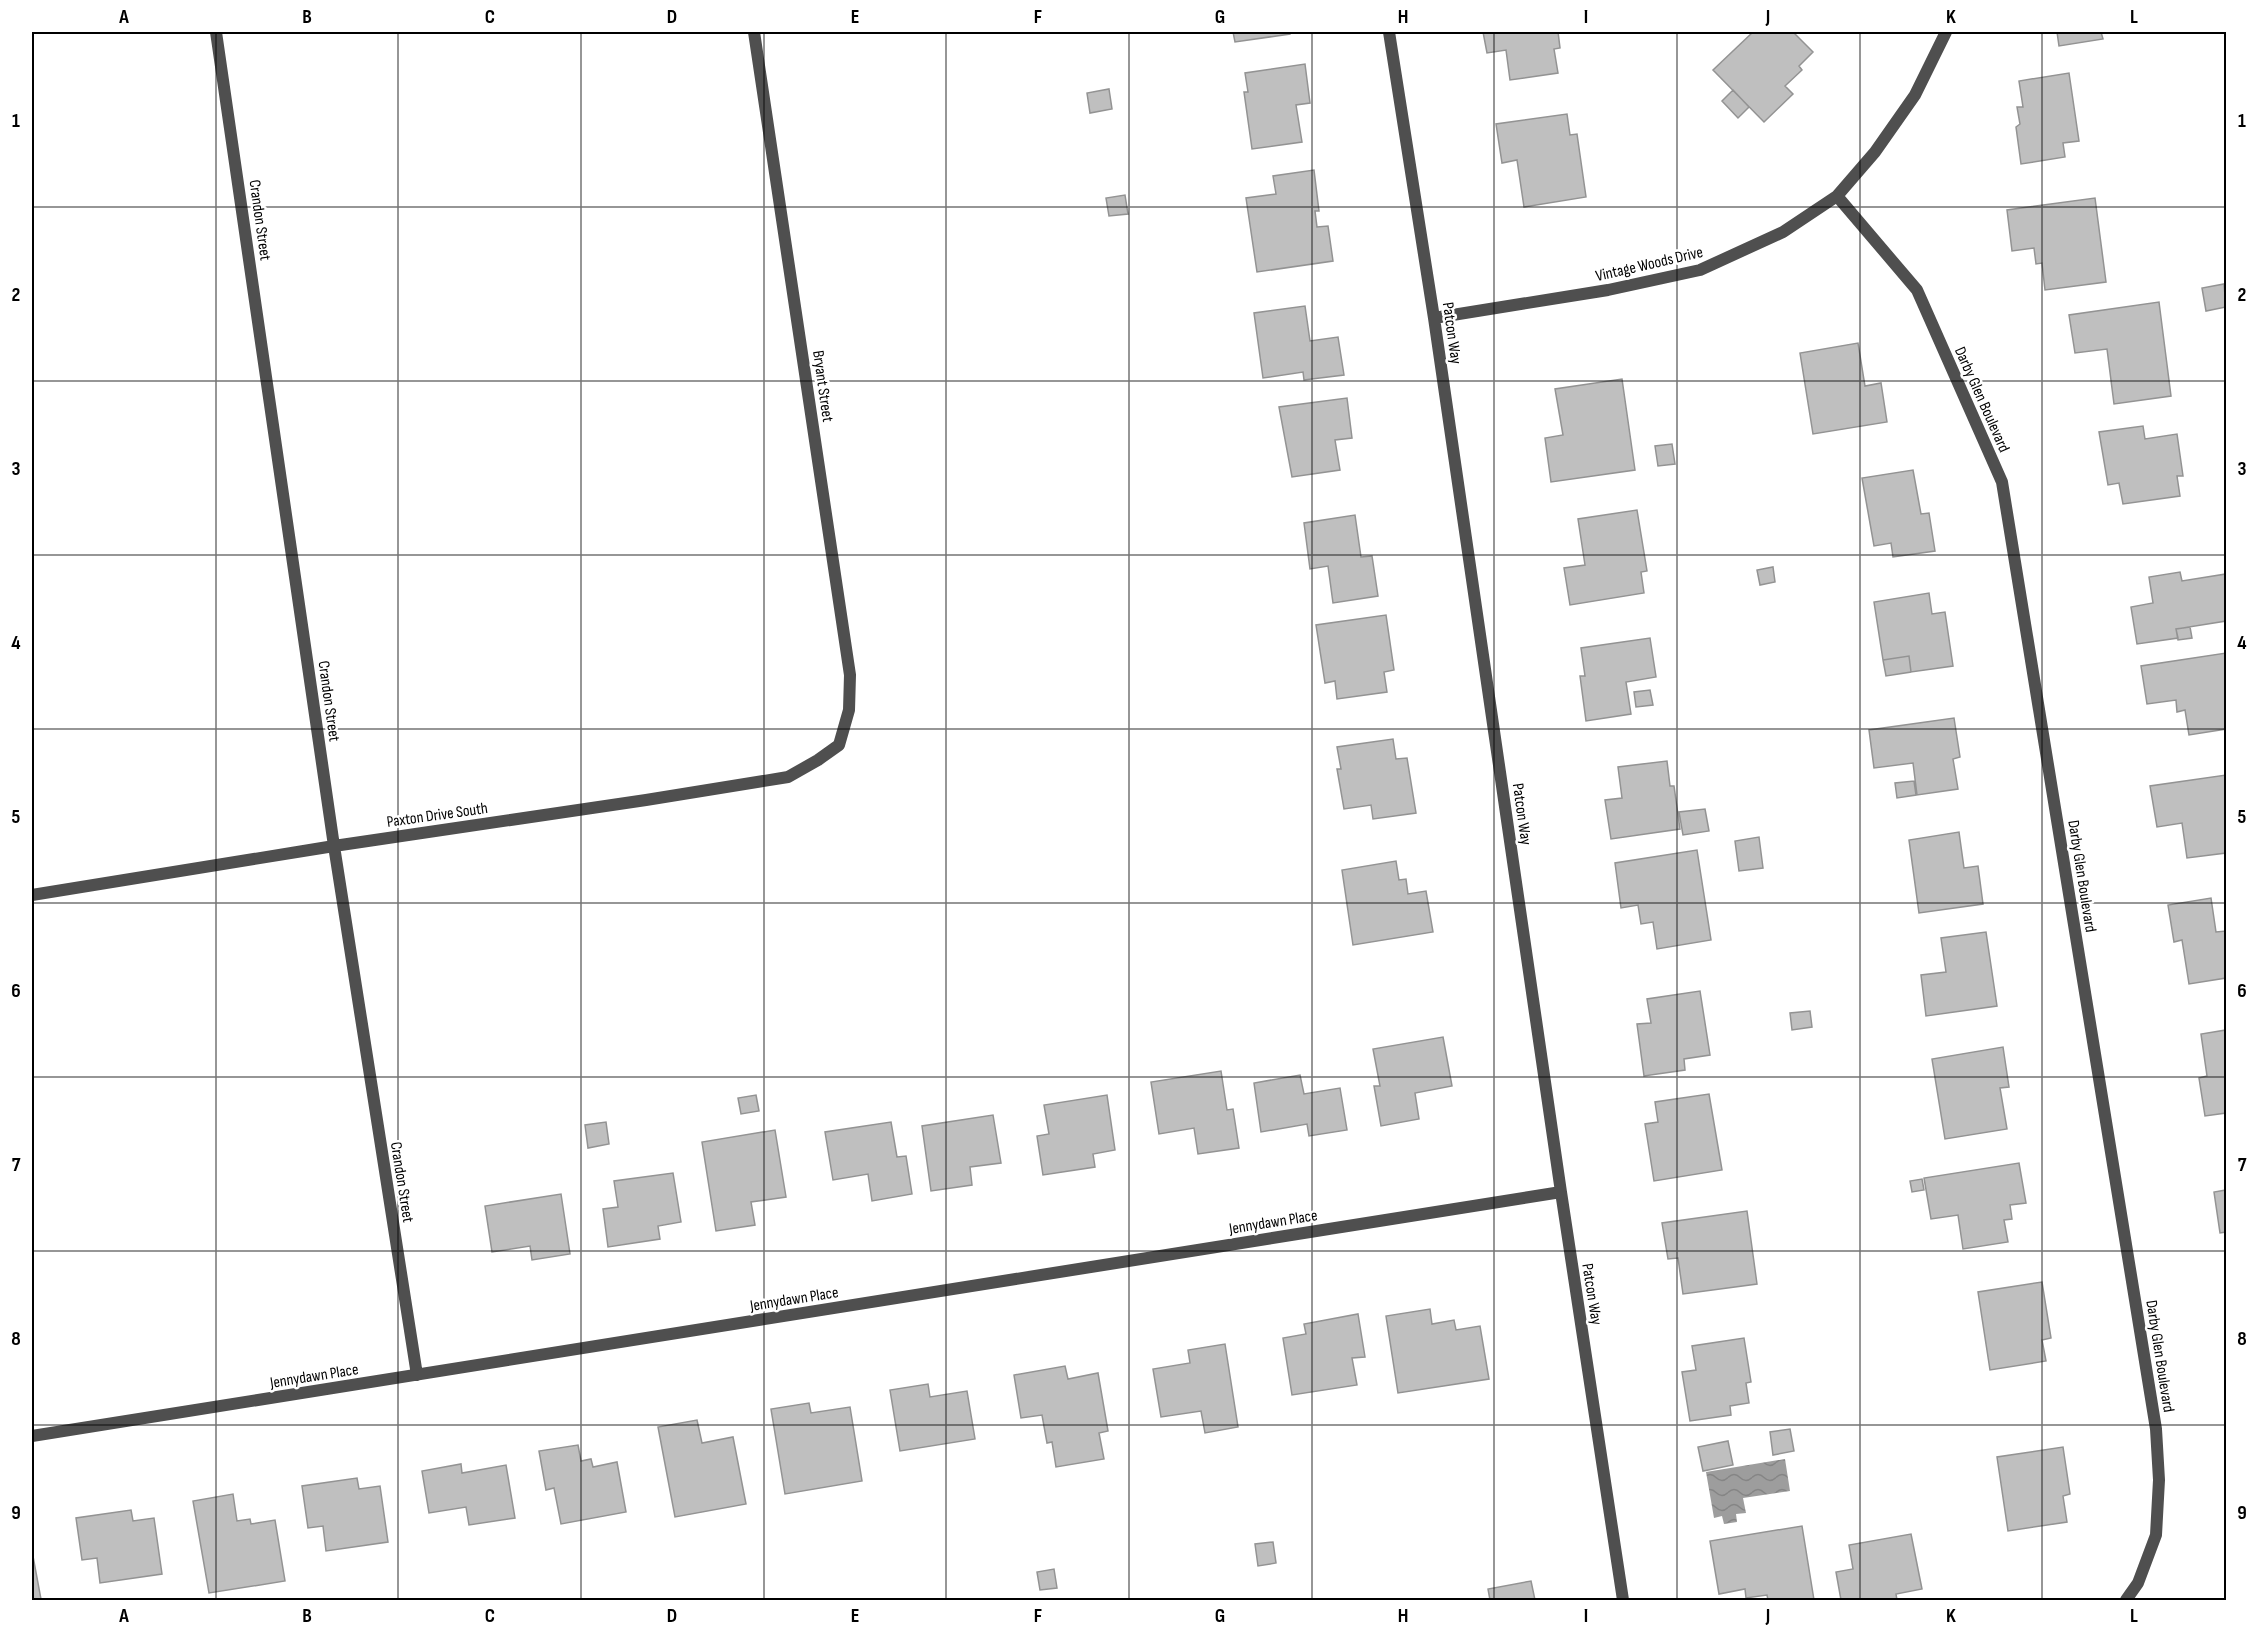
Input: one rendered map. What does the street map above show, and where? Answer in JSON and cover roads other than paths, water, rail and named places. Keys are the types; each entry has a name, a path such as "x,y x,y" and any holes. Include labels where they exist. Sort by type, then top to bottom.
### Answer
{"street":[{"name":"Crandon Street","path":"216,32 334,846 417,1375"},
{"name":"Bryant Street","path":"754,32 850,675 849,710 839,745"},
{"name":"Patcon Way","path":"1389,32 1434,318 1561,1192 1623,1600"},
{"name":"Vintage Woods Drive","path":"1434,318 1608,290 1701,270 1783,232 1837,196 1875,152 1915,95 1946,32"},
{"name":"Darby Glen Boulevard","path":"1837,196 1917,290 2002,482 2156,1429 2159,1480 2156,1535 2138,1583 2127,1600"},
{"name":"Paxton Drive South","path":"32,895 334,846 788,777 839,745"},
{"name":"Jennydawn Place","path":"32,1436 1561,1192"}],"water":[{"path":"1785,1459 1790,1491 1743,1498 1746,1513 1736,1514 1737,1522 1724,1524 1722,1516 1714,1518 1706,1472"}]}
